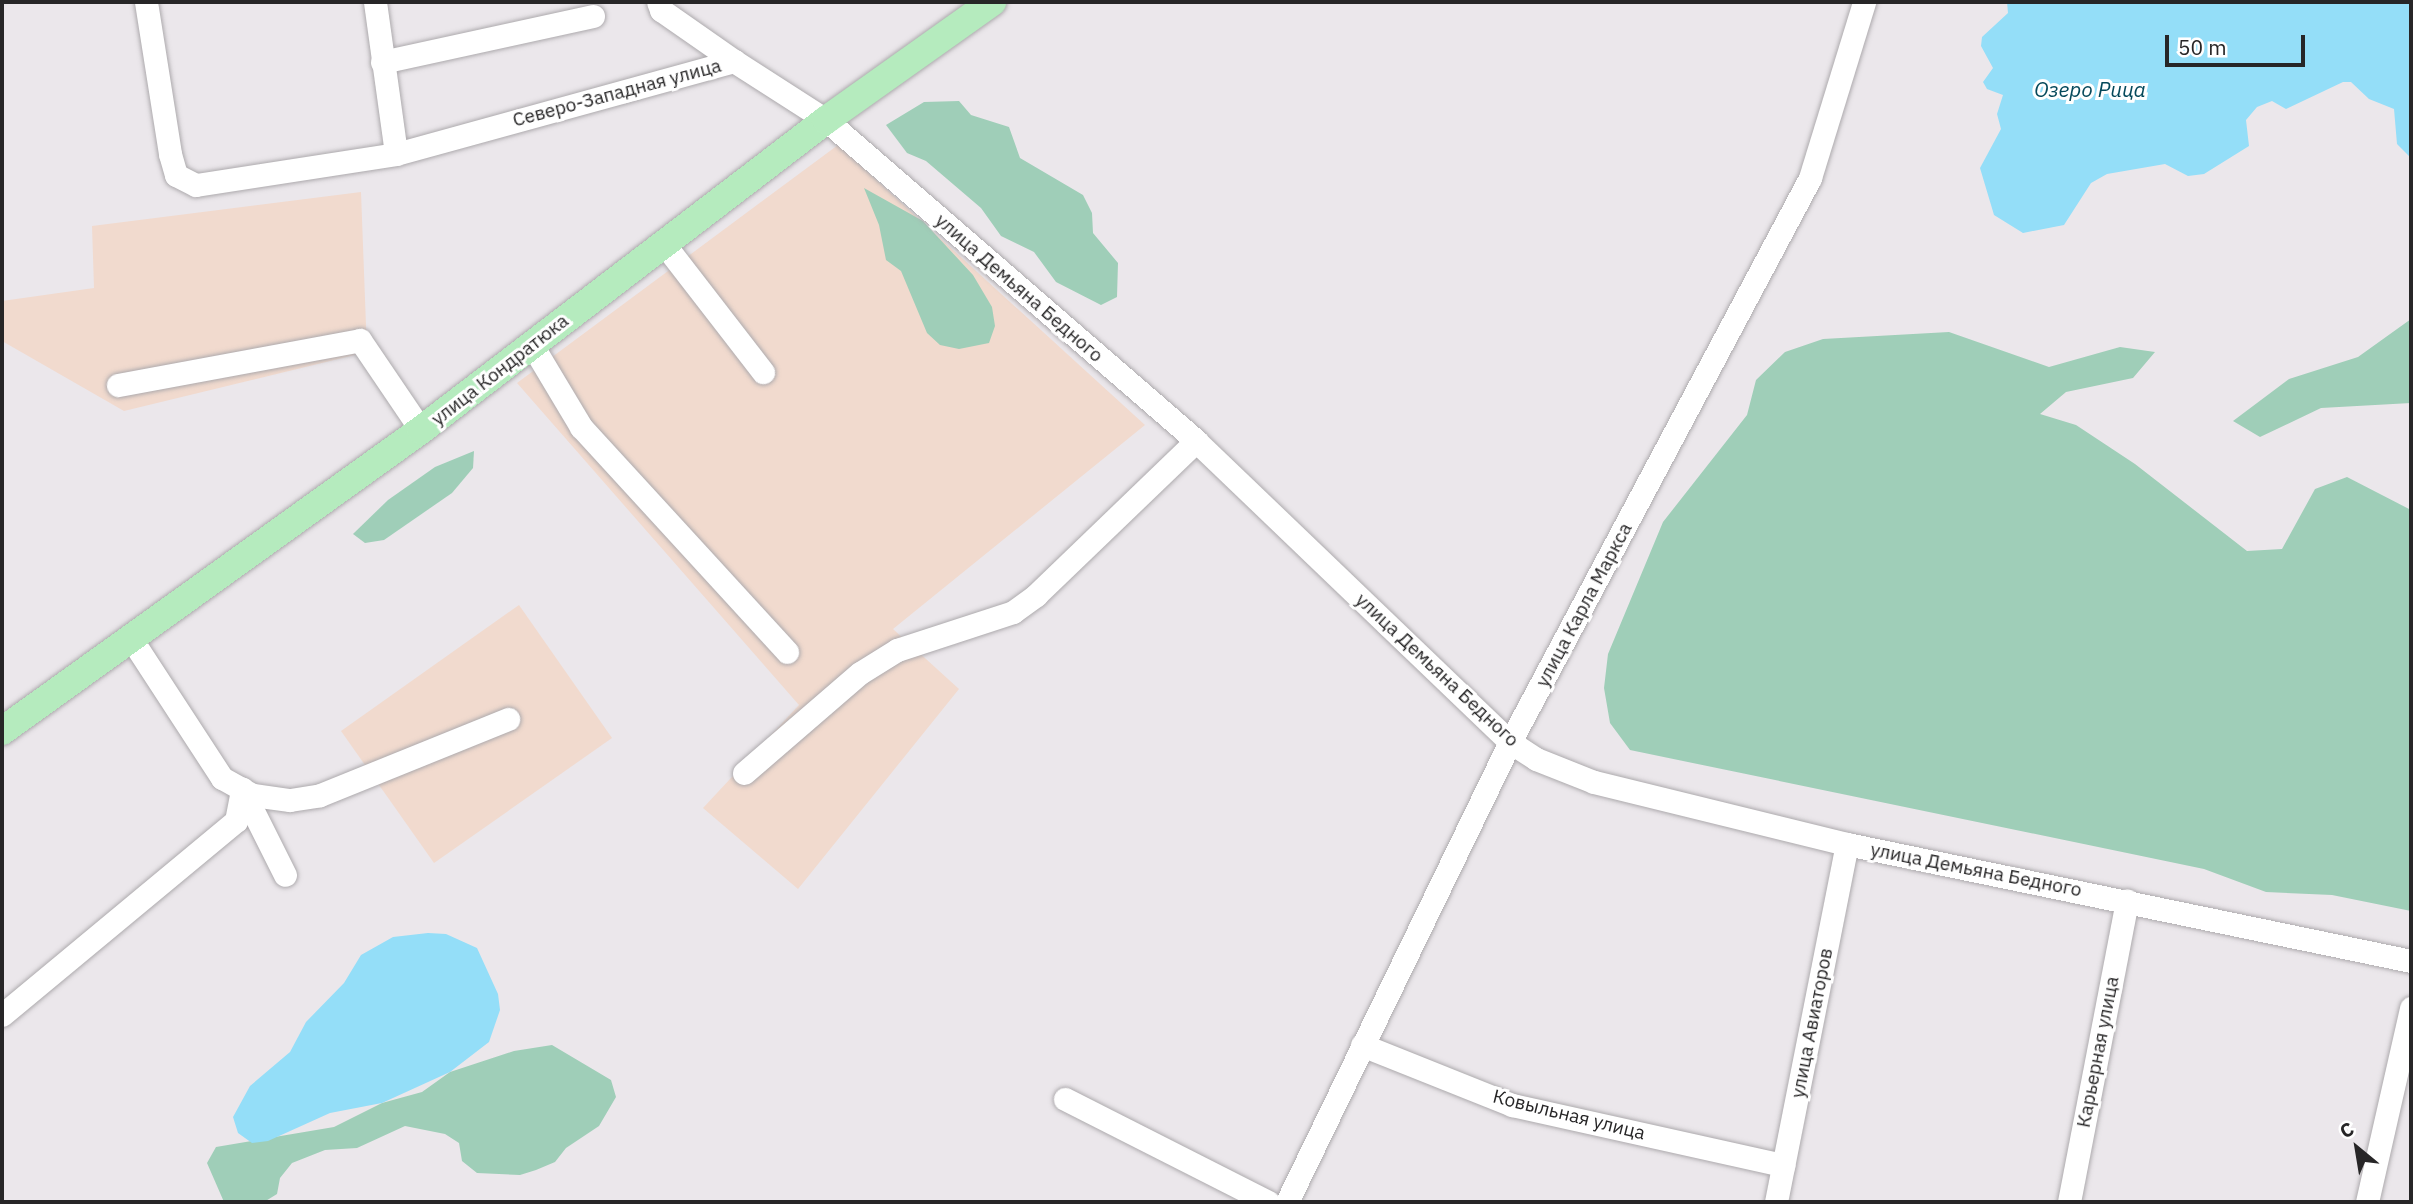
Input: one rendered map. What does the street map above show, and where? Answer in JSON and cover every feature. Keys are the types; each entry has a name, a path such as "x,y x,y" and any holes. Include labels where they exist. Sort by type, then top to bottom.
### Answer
{"main road":[{"name":"улица Кондратюка","path":"2,732 421,430 826,120 992,2"}],"street":[{"name":"Северо-Западная улица","path":"146,2 176,175 196,185 396,154 734,61 826,120"},
{"path":"375,2 396,154"},
{"path":"658,2 661,10 734,61"},
{"name":"улица Карла Маркса","path":"1287,1202 1510,742 1810,178 1864,2"},
{"path":"382,62 593,16"},
{"name":"улица Демьяна Бедного","path":"826,120 1195,441 1510,742 1536,759 1594,782 1847,844 2411,961"},
{"path":"664,244 763,372"},
{"path":"118,385 360,340 421,430"},
{"path":"532,345 581,427 787,652"},
{"path":"744,773 860,673 897,650 1013,612 1036,595 1195,441"},
{"path":"132,640 198,747 222,778 253,795 290,800 320,795 508,719"},
{"path":"242,789 285,875"},
{"path":"2,1015 236,821 242,789"},
{"name":"улица Авиаторов","path":"1776,1202 1847,844"},
{"name":"Карьерная улица","path":"2069,1202 2127,901"},
{"path":"2367,1202 2411,1008"},
{"name":"Ковыльная улица","path":"1362,1045 1512,1105 1783,1164"},
{"path":"1065,1099 1268,1202"}],"shaded area":[{"path":"838,145 1145,425 893,629 959,689 798,889 703,808 799,705 517,383"},
{"path":"361,192 367,352 124,411 2,341 2,301 94,288 92,226"},
{"path":"519,605 612,738 434,863 341,731"}],"green space":[{"path":"959,101 971,115 1009,127 1020,158 1083,195 1092,213 1093,233 1118,263 1117,297 1101,305 1056,282 1034,252 1001,236 981,208 926,161 907,153 886,125 924,102"},
{"path":"864,188 923,221 973,275 992,307 995,326 989,343 959,349 940,345 927,333 901,271 886,260 879,225"},
{"path":"2411,319 2411,403 2321,408 2260,437 2233,421 2289,379 2358,357"},
{"path":"1949,332 2049,367 2120,347 2155,352 2133,378 2066,392 2040,414 2076,425 2135,464 2247,551 2282,549 2315,489 2347,477 2411,510 2411,911 2332,895 2266,892 2204,869 1630,750 1610,723 1604,688 1608,654 1663,522 1747,415 1756,380 1785,352 1823,339"},
{"path":"474,451 473,468 452,493 384,540 365,543 353,534 388,500 435,467"},
{"path":"552,1045 611,1080 616,1097 599,1126 566,1148 555,1162 536,1170 520,1175 477,1173 462,1161 459,1143 445,1134 405,1126 357,1148 325,1150 292,1163 280,1178 277,1194 264,1202 224,1202 207,1163 216,1147 334,1127 382,1103 422,1092 450,1072 514,1051"}],"water":[{"name":"Озеро Рица","path":"2007,2 2411,2 2411,158 2397,144 2394,109 2369,99 2351,82 2343,82 2286,109 2272,101 2257,107 2246,120 2249,146 2204,174 2188,176 2165,164 2107,174 2091,183 2064,225 2023,233 1994,215 1980,168 2001,129 1997,114 2003,95 1987,89 1983,82 1993,68 1981,46 1982,37 2008,13"},
{"path":"446,934 477,948 498,994 500,1010 489,1042 450,1072 382,1103 330,1113 268,1141 252,1143 238,1133 233,1117 250,1086 290,1052 306,1022 344,983 361,955 393,937"}]}
